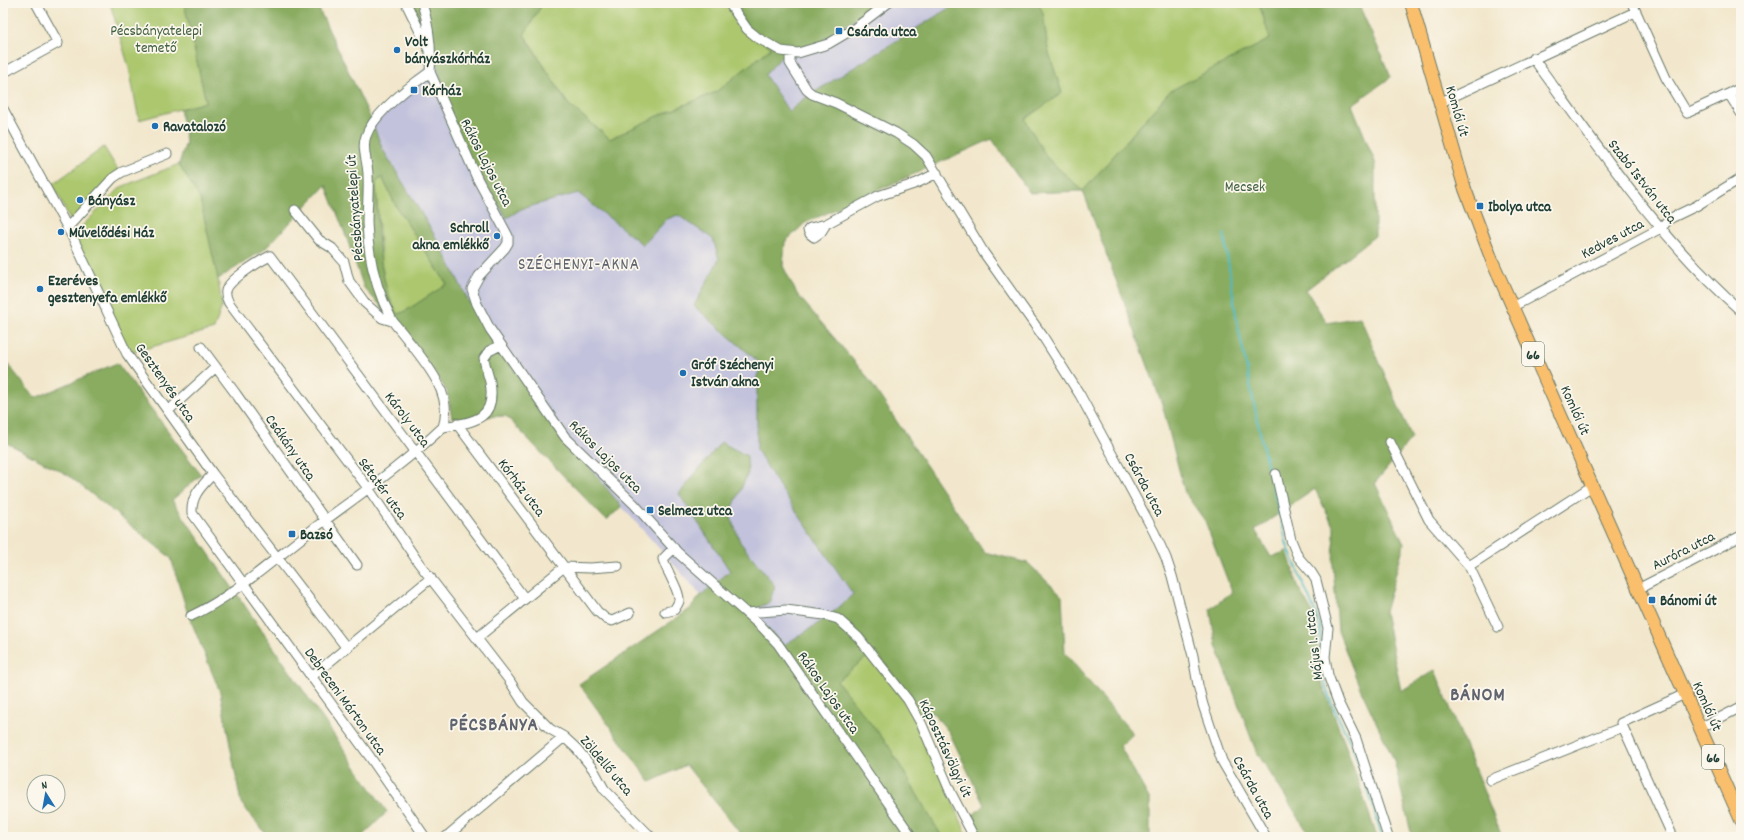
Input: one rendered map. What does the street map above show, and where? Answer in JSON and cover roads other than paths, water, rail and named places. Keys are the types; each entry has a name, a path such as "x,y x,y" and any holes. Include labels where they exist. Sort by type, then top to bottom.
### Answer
{"main road":[{"name":"Komlói út","path":"1411,3 1464,189 1493,263 1741,820"}],"street":[{"path":"3,73 58,42 36,3"},
{"path":"406,3 425,44 432,53"},
{"path":"422,3 428,24 432,53 430,72"},
{"path":"729,3 747,29 770,46 790,53 812,50 828,44 855,28 888,3"},
{"path":"1439,103 1634,7 1666,78 1687,114 1741,88"},
{"name":"Csárda utca","path":"790,53 790,63 807,90 812,94 836,103 896,133 913,144 926,156 984,254 1042,335 1080,395 1154,532 1166,558 1194,656 1198,685 1203,706 1222,761 1266,837"},
{"name":"Szabó István utca","path":"1533,58 1661,228 1718,291 1741,311"},
{"name":"Pécsbányatelepi út","path":"430,72 402,92 376,121 366,135 363,144 368,176 368,243 378,286 392,321 423,360 437,383 445,401 446,418 443,427"},
{"name":"Rákos Lajos utca","path":"430,72 477,178 508,236 506,248 479,276 472,289 480,312 565,437 634,504 674,548 762,627 782,649 912,837"},
{"path":"1729,94 1741,113"},
{"name":"Gesztenyés utca","path":"3,108 67,228 127,354 213,474 278,556 346,647"},
{"path":"67,228 113,178 122,172 167,154"},
{"path":"826,224 878,196 937,173"},
{"name":"Kedves utca","path":"1512,306 1661,228 1669,219 1696,206 1741,178"},
{"path":"295,210 319,240 332,248 344,262 349,281 365,303 382,318 392,321"},
{"name":"Károly utca","path":"270,256 525,599"},
{"name":"Sétatér utca","path":"270,256 235,279 226,290 226,297 368,488 431,578 509,680 523,702 550,729 564,737"},
{"path":"191,616 205,609 243,583 368,488 443,427 476,420 483,416 488,409 491,400 491,392 484,358 489,351 501,345"},
{"name":"Csákány utca","path":"201,347 357,565"},
{"path":"168,411 216,368"},
{"name":"Kórház utca","path":"457,424 564,567"},
{"path":"1390,442 1429,520 1469,566 1498,627"},
{"name":"Debreceni Márton utca","path":"213,474 196,493 191,505 192,513 370,757 425,837"},
{"name":"Május 1. utca","path":"1276,474 1291,540 1298,557 1316,580 1325,614 1328,628 1325,657 1328,675 1338,702 1356,739 1388,837"},
{"path":"1469,566 1592,486"},
{"name":"Auróra utca","path":"1638,589 1741,536"},
{"path":"665,612 674,610 679,601 663,559 674,548"},
{"path":"477,638 564,567 590,568 618,566"},
{"path":"564,567 597,611 606,619 612,621 630,613"},
{"path":"311,677 431,578"},
{"name":"Káposztásvölgyi út","path":"746,614 786,610 824,615 838,619 858,638 908,700 922,725 951,793 974,837"},
{"path":"1673,837 1621,723 1685,694"},
{"path":"1700,728 1741,707"},
{"path":"1490,780 1623,727"},
{"name":"Zöldellő utca","path":"446,837 564,737 577,749 593,769 604,789 651,837"}],"waterway":[{"path":"1224,234 1237,322 1264,452 1287,545 1320,624 1321,654"},
{"path":"1322,668 1327,690 1358,762 1382,837"}],"place":[{"name":"Csárda utca","path":"839,31"},
{"name":"Volt bányászkórház","path":"397,50"},
{"name":"Kórház","path":"414,90"},
{"name":"Ravatalozó","path":"155,126"},
{"name":"Bányász","path":"80,200"},
{"name":"Ibolya utca","path":"1480,206"},
{"name":"Művelődési Ház","path":"61,232"},
{"name":"Schroll akna emlékkő","path":"497,236"},
{"name":"Ezeréves gesztenyefa emlékkő","path":"40,289"},
{"name":"Gróf Széchenyi István akna","path":"683,373"},
{"name":"Selmecz utca","path":"650,510"},
{"name":"Bazsó","path":"292,534"},
{"name":"Bánomi út","path":"1652,600"}],"district":[{"name":"SZÉCHENYI-AKNA","path":"579,263"},
{"name":"BÁNOM","path":"1478,693"},
{"name":"PÉCSBÁNYA","path":"494,723"}],"park label":[{"name":"Pécsbányatelepi temető","path":"156,38"},
{"name":"Mecsek","path":"1245,186"}]}
